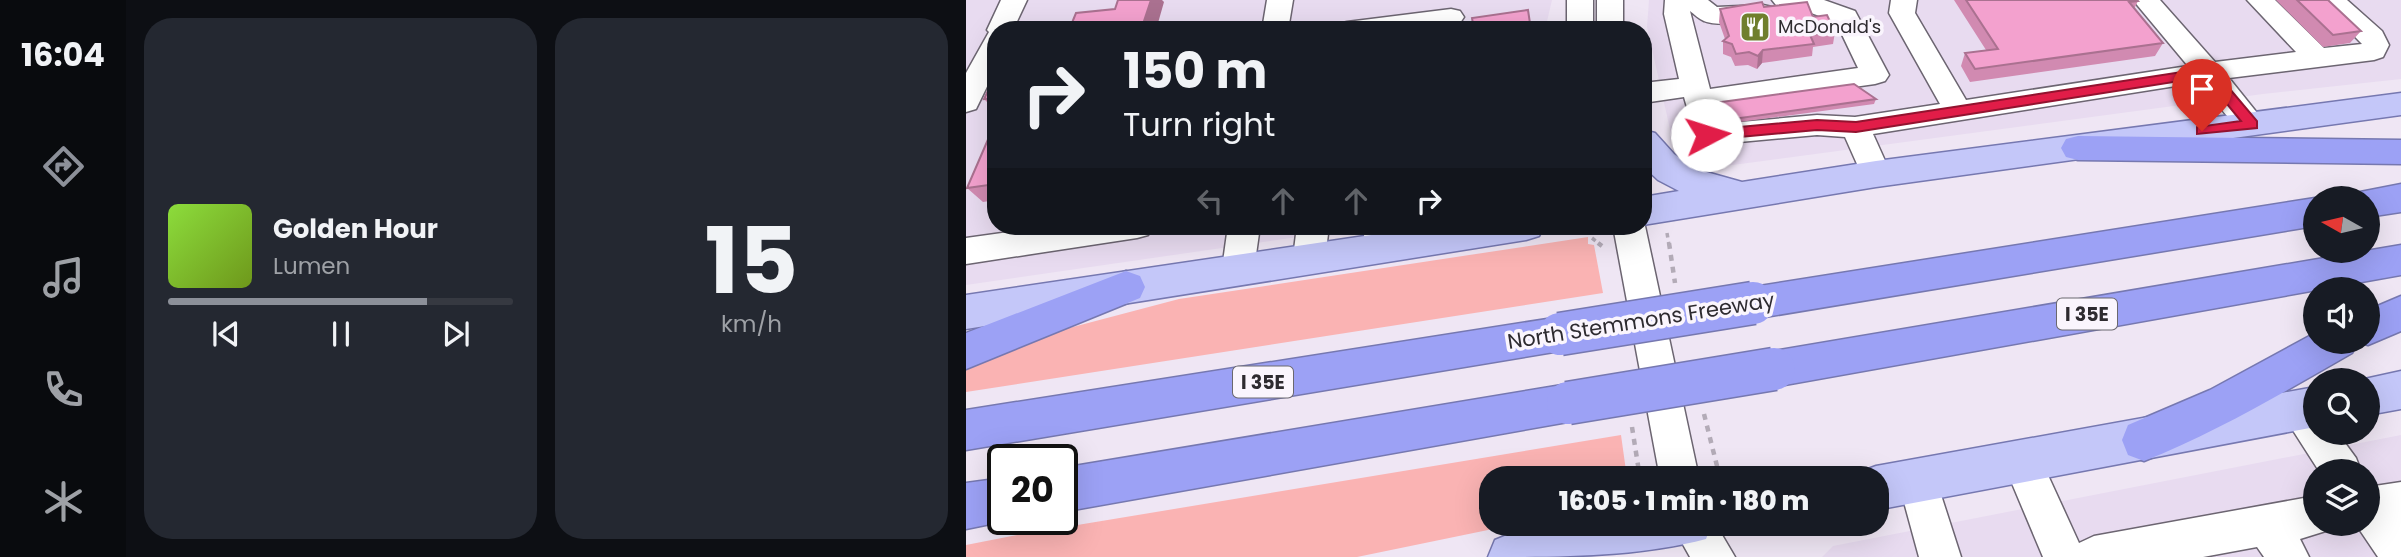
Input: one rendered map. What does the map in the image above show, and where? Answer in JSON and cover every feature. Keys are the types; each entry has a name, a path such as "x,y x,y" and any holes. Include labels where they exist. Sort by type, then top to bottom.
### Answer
{"highway":[{"path":"2078,148 2401,152"},
{"path":"2380,201 2401,198"},
{"name":"North Stemmons Freeway","path":"966,430 2303,214"},
{"name":"I 35E","path":"1078,486 2401,260"},
{"path":"966,351 1126,287"},
{"path":"2380,323 2401,313"},
{"path":"2144,440 2225,404 2315,354"},
{"path":"966,506 987,503"}],"main road":[{"path":"1652,209 1876,174 2401,104"},
{"path":"1652,152 1672,174 1685,181 1745,193"},
{"path":"966,312 1238,269 1311,242 1380,236"},
{"path":"2380,394 2401,390"},
{"path":"1897,484 2303,410"},
{"path":"1512,557 1622,536"}],"street":[{"path":"1004,21 1014,0"},
{"path":"1276,21 1280,0"},
{"path":"1580,0 1580,21"},
{"path":"1610,0 1610,21"},
{"path":"1678,0 1678,14 1707,135 1817,125 1856,127 2208,72 2370,52 2376,45 2373,37 2332,0"},
{"path":"1691,0 1712,15 1801,10 1826,16 1849,60 1875,75"},
{"path":"1786,0 1803,2 1846,18 1900,121"},
{"path":"1904,0 1902,13 1958,111"},
{"path":"2146,0 2252,124"},
{"path":"2260,0 2319,59"},
{"path":"1419,21 1451,17"},
{"path":"966,102 987,58"},
{"path":"1652,93 1696,93 1875,75"},
{"path":"1856,127 1876,174"},
{"path":"966,251 1075,235"},
{"path":"1238,269 1243,235"},
{"path":"1631,235 1678,466"},
{"path":"2022,462 2064,557"},
{"path":"1897,484 1940,557"},
{"path":"2401,501 2368,507 2401,555"},
{"path":"2094,557 2278,541 2303,524"},
{"path":"1683,557 1687,536"},
{"path":"1699,536 1714,557"}],"shaded area":[{"path":"966,0 1552,0 1547,21 987,21 987,235 1312,235 966,285"},
{"path":"1649,0 2401,0 2401,79 2263,94 1710,168 1674,147 1652,49 1652,21 1647,21"},
{"path":"1588,237 1588,244 1594,245 1603,293 966,392 966,362 1054,332 1179,299"},
{"path":"1621,435 1625,466 1479,466 1479,532 1357,557 966,557 966,545 1017,535 1078,535 1078,525"},
{"path":"2401,435 2401,557 1822,557 1833,546 2350,445 2380,445 2380,439"}],"building":[{"path":"1118,0 1151,0 1144,21 1073,21 1076,13 1115,9"},
{"path":"1966,0 2137,0 2129,2 2163,43 1975,69 1965,53 1998,49"},
{"path":"2297,0 2328,0 2361,31 2333,35"},
{"path":"1762,2 1764,7 1807,2 1813,17 1827,15 1835,32 1810,35 1814,44 1763,50 1758,56 1749,52 1736,54 1732,44 1723,41 1729,36 1720,9"},
{"path":"1528,10 1530,21 1472,21 1472,18"},
{"path":"1854,84 1876,99 1726,120 1707,104"},
{"path":"987,142 987,185 967,188"}],"place":[{"name":"McDonald's","path":"1755,27"}],"route":[{"path":"1707,135 1817,125 1856,127 2208,72 2252,124 2202,131"}]}
